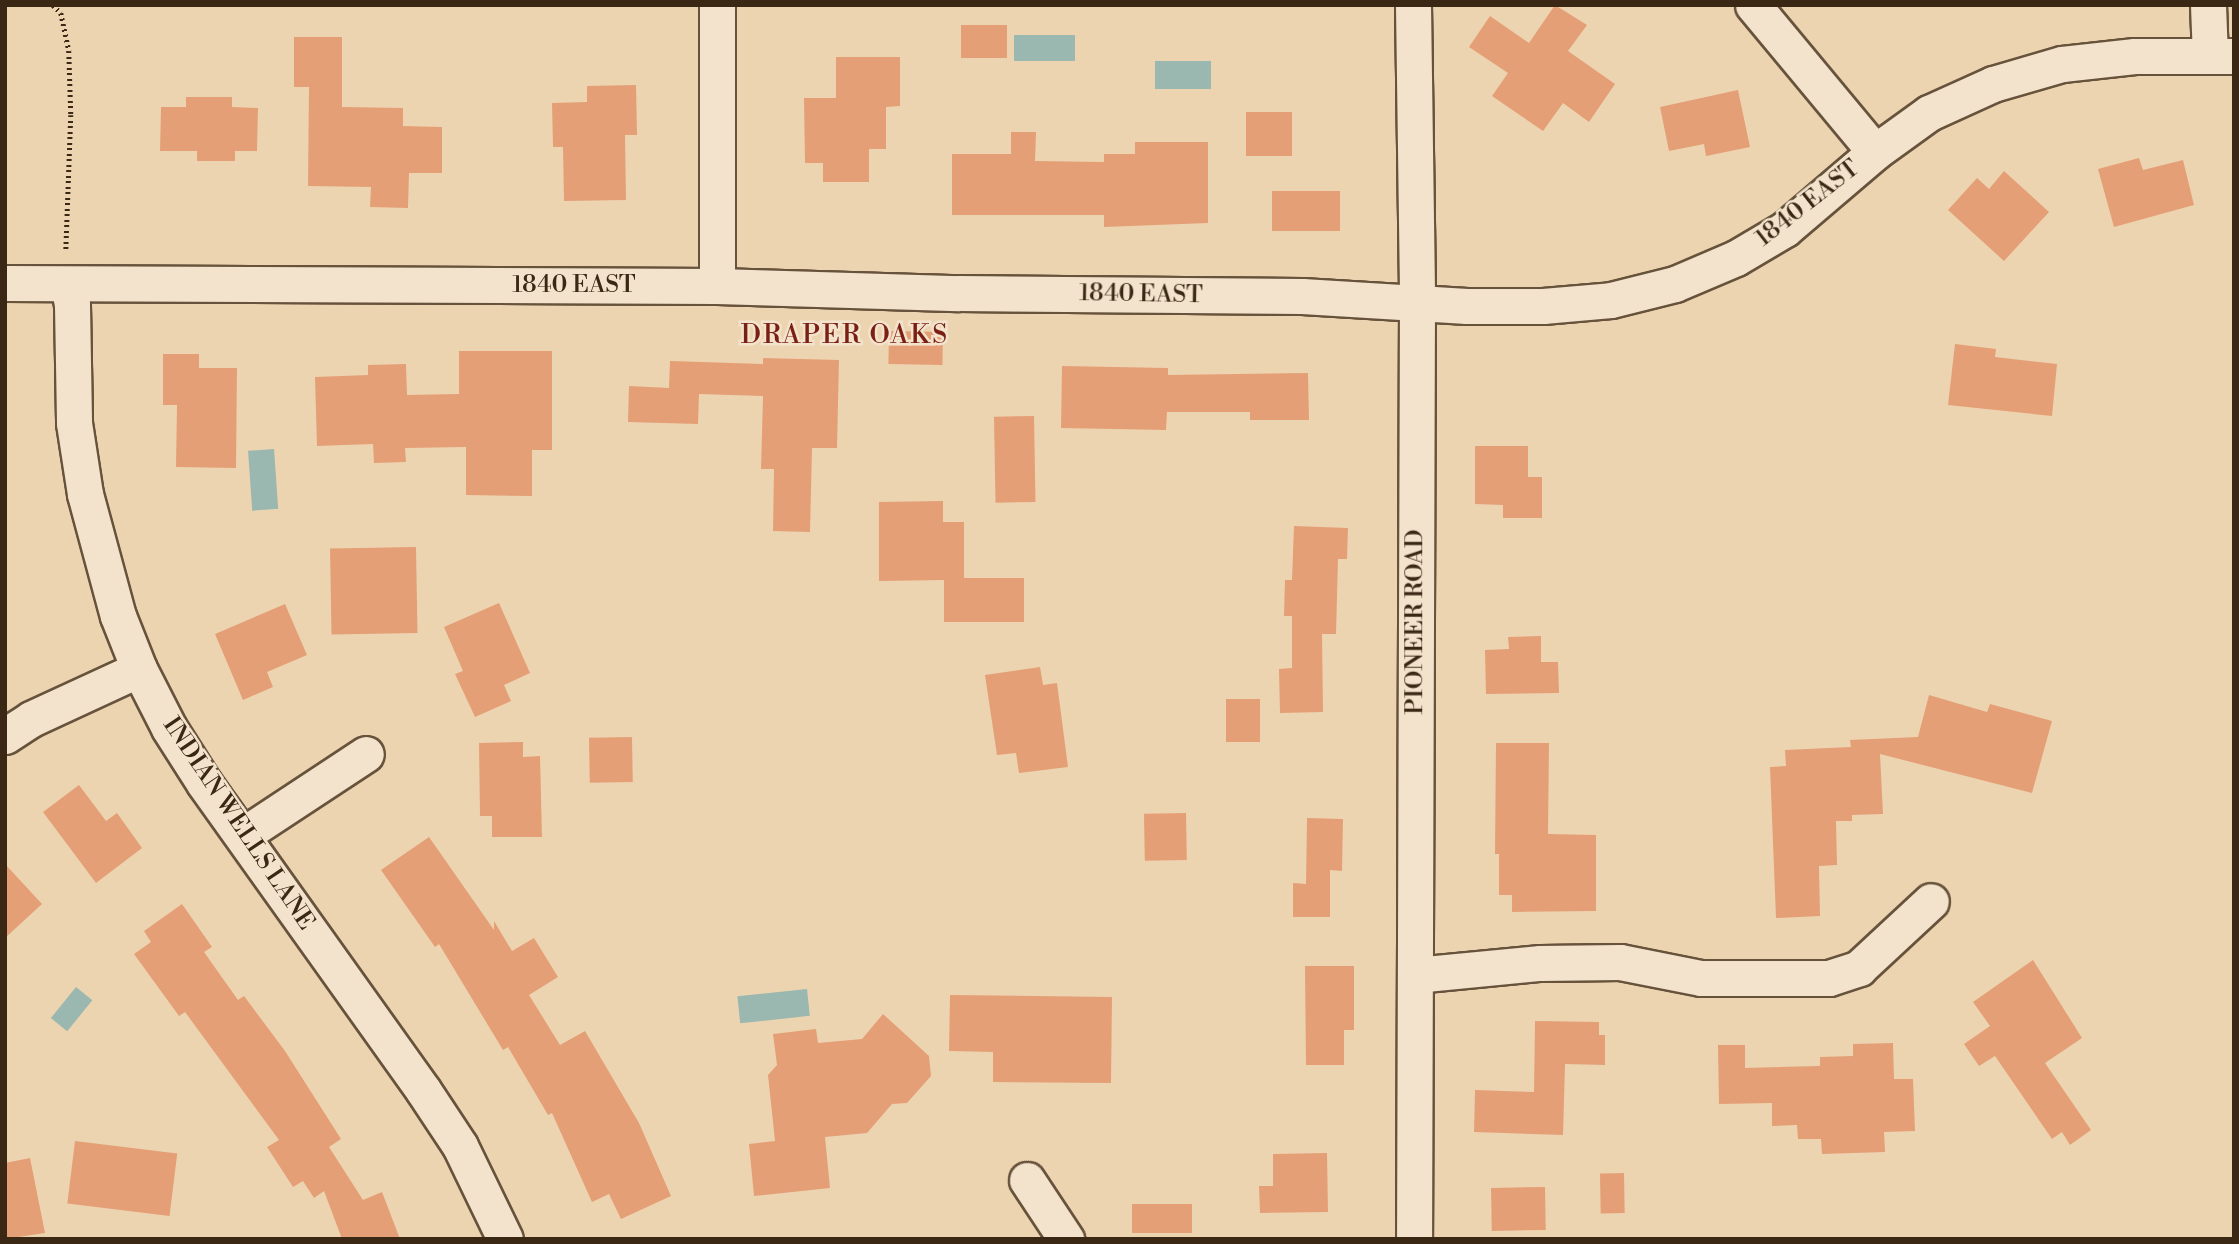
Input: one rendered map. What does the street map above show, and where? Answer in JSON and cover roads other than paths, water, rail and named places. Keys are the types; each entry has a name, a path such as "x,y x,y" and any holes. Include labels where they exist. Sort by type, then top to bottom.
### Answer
{"street":[{"path":"717,5 717,286"},
{"name":"PIONEER ROAD","path":"1413,5 1417,303 1414,1239"},
{"path":"1753,5 1875,152"},
{"path":"2208,5 2222,56"},
{"name":"1840 EAST","path":"5,283 717,286 959,293 1301,296 1417,303 1543,306 1611,300 1675,284 1735,258 1785,229 1875,152 1939,108 1993,83 2062,64 2135,56 2222,56"},
{"name":"INDIAN WELLS LANE","path":"68,284 72,305 74,423 85,494 118,616 139,669 169,728 424,1090 460,1146 506,1239"},
{"path":"5,736 31,719 139,669"},
{"path":"243,835 366,754"},
{"path":"1415,975 1540,962 1620,962 1702,978 1829,978 1860,968 1931,901"},
{"path":"1027,1180 1066,1239"}],"water":[{"path":"1014,35 1075,35 1075,61 1014,61"},
{"path":"1155,61 1211,61 1211,89 1155,89"},
{"path":"274,449 278,509 252,511 248,451"},
{"path":"76,987 92,1000 67,1031 51,1018"},
{"path":"807,989 810,1016 740,1023 737,996"}],"district":[{"name":"DRAPER OAKS","path":"845,336"}]}
